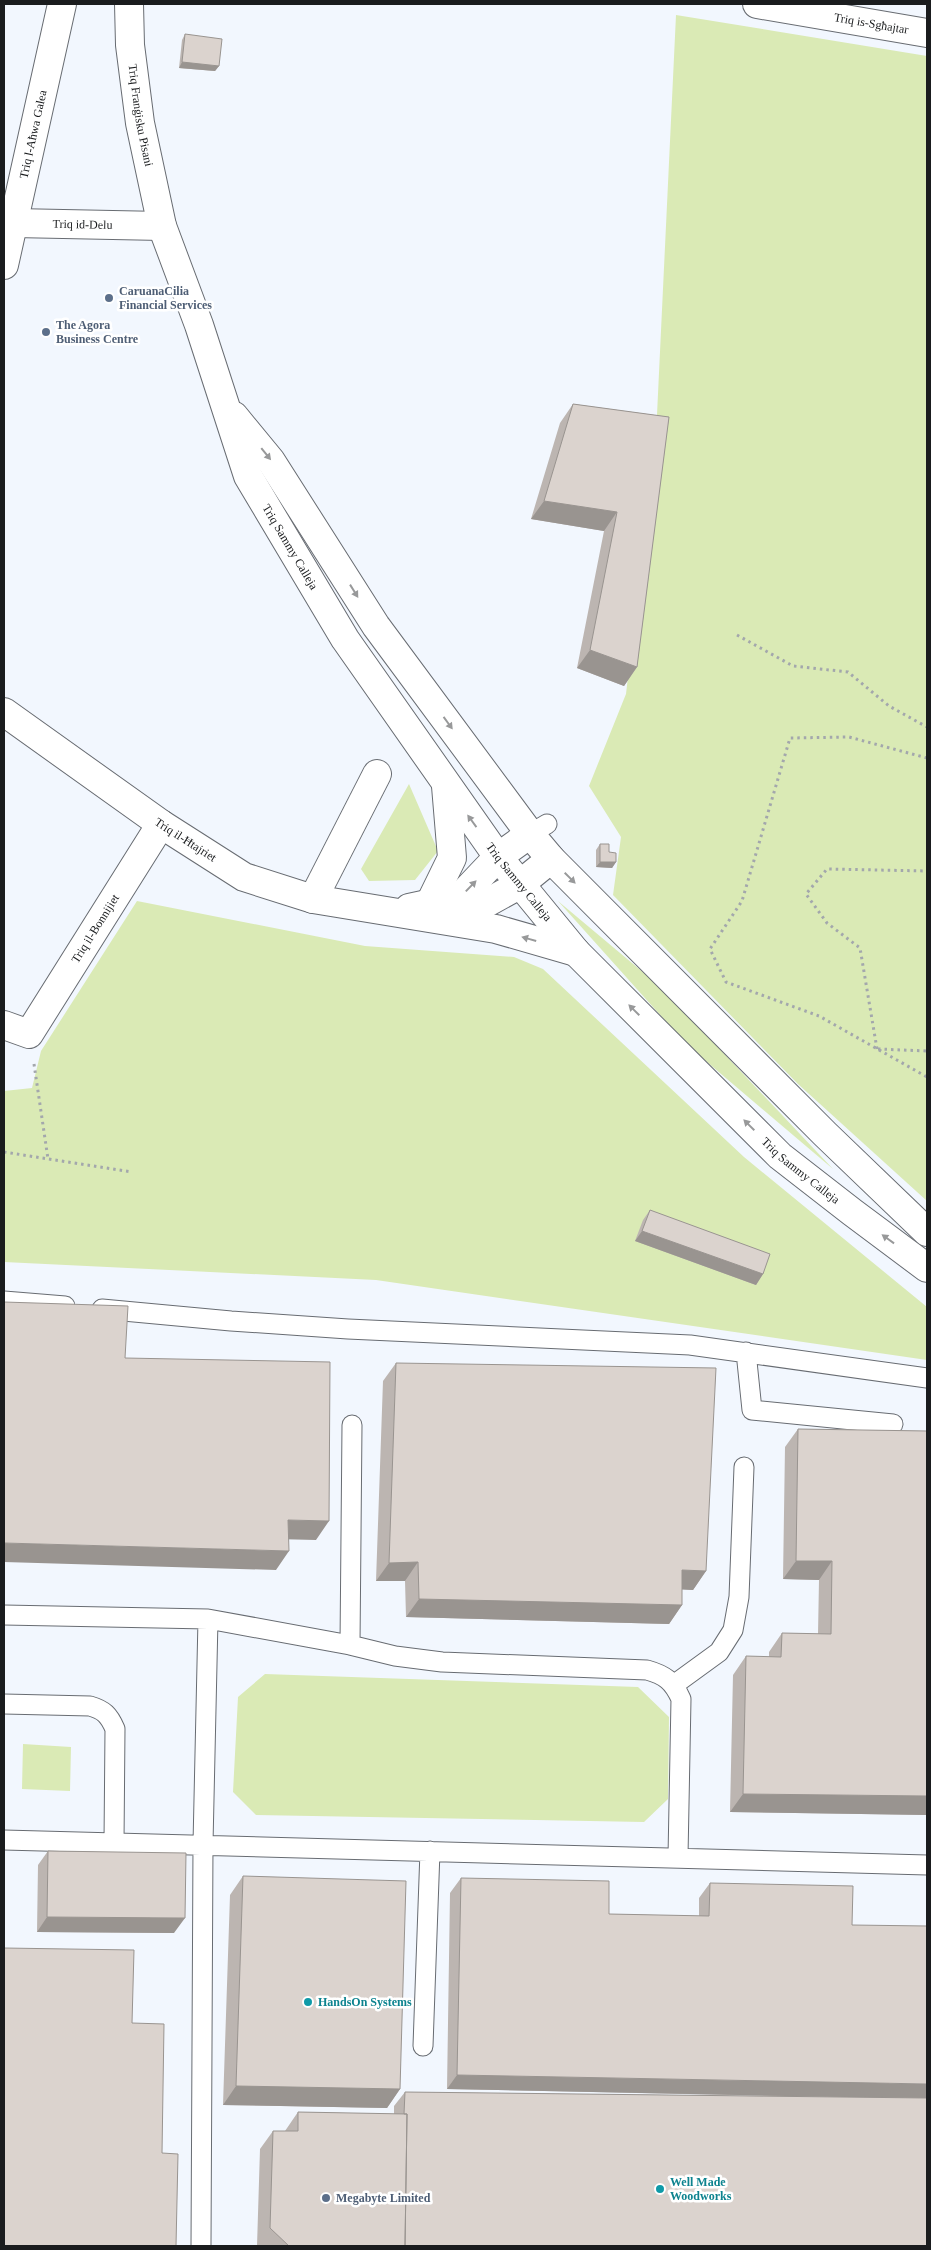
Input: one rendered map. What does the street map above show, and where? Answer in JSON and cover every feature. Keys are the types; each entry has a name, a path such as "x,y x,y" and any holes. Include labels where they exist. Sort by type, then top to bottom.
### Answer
{"street":[{"name":"Triq l-Aħwa Galea","path":"4,265 9,222 62,4"},
{"name":"Triq Franġisku Pisani","path":"129,4 130,45 140,123 162,226"},
{"name":"Triq is-Sgħajtar","path":"757,4 832,10 927,33"},
{"name":"Triq id-Delu","path":"9,222 162,226"},
{"name":"Triq Sammy Calleja","path":"162,226 199,325 248,476 345,639 446,786 498,857 576,952 780,1156 927,1268"},
{"name":"Triq Sammy Calleja","path":"224,403 271,460 376,626 538,829 551,859 825,1134 927,1232"},
{"name":"Triq il-Ħtajriet","path":"4,712 161,824 244,877 313,899 393,911 472,911 520,885 551,859"},
{"path":"313,899 377,774"},
{"path":"435,911 452,858 446,786"},
{"name":"Triq il-Bonnijiet","path":"30,1034 161,824"},
{"name":"Triq il-Ħtajriet","path":"435,911 460,897 498,857 538,829"},
{"name":"Triq il-Ħtajriet","path":"435,911 576,952"},
{"path":"4,1025 30,1034"}],"lane":[{"path":"4,1300 231,1321 358,1330 690,1344 927,1378"},
{"path":"746,1352 752,1410 893,1424"},
{"path":"350,1645 352,1425"},
{"path":"674,1684 719,1652 733,1630 739,1597 744,1467"},
{"path":"4,1615 208,1619 350,1645 395,1656 442,1662 647,1670 663,1674 674,1684 681,1699 678,1858"},
{"path":"201,2246 203,1844 208,1619"},
{"path":"4,1704 90,1706 103,1709 115,1728 114,1843"},
{"path":"4,1840 927,1865"},
{"path":"423,2046 430,1851"}],"path":[{"path":"737,635 793,666 848,672 889,706 927,727"},
{"path":"927,758 849,736 790,738 742,900 710,949 726,982 820,1016 927,1077"},
{"path":"878,1049 860,948 827,923 806,894 827,869 927,871"},
{"path":"30,1034 48,1159"},
{"path":"878,1049 927,1051"},
{"path":"4,1152 132,1172"}],"green space":[{"path":"676,15 927,56 927,1201 798,1084 613,895 621,837 589,786 626,694 656,436"},
{"path":"409,784 438,851 415,880 369,881 361,869"},
{"path":"137,901 365,946 514,957 543,969 744,1157 927,1307 927,1360 376,1280 4,1262 4,1091 32,1088 41,1051"},
{"path":"558,901 663,989 833,1169 687,1045"},
{"path":"265,1674 638,1687 669,1717 668,1799 644,1822 256,1815 233,1792 238,1697"},
{"path":"23,1744 71,1747 70,1791 22,1789"}],"building":[{"path":"185,34 222,39 219,66 182,62"},
{"path":"573,404 669,417 637,667 590,650 617,512 544,501"},
{"path":"600,844 609,844 609,852 616,853 616,862 600,862"},
{"path":"650,1210 770,1254 763,1274 642,1231"},
{"path":"4,1302 128,1306 125,1358 330,1362 329,1521 288,1520 289,1551 4,1543"},
{"path":"396,1363 716,1368 706,1571 682,1570 682,1605 419,1599 418,1562 389,1563"},
{"path":"798,1429 927,1431 927,1796 743,1794 746,1656 781,1657 782,1633 831,1634 832,1561 796,1561"},
{"path":"48,1851 186,1853 185,1918 47,1917"},
{"name":"HandsOn Systems","path":"243,1876 406,1881 400,2089 236,2086"},
{"path":"461,1878 609,1881 609,1914 709,1916 710,1883 853,1886 852,1925 927,1926 927,2084 457,2075"},
{"path":"4,1948 134,1950 132,2023 164,2024 162,2153 178,2154 176,2246 4,2246"},
{"name":"Well Made Woodworks","path":"405,2092 927,2098 927,2246 405,2246 407,2114 404,2114"},
{"name":"Megabyte Limited","path":"298,2112 407,2114 405,2246 289,2246 270,2228 273,2131 298,2131"}],"place":[{"name":"CaruanaCilia Financial Services","path":"109,298"},
{"name":"The Agora Business Centre","path":"46,332"},
{"name":"HandsOn Systems","path":"308,2002"},
{"name":"Well Made Woodworks","path":"660,2189"},
{"name":"Megabyte Limited","path":"326,2198"}]}
